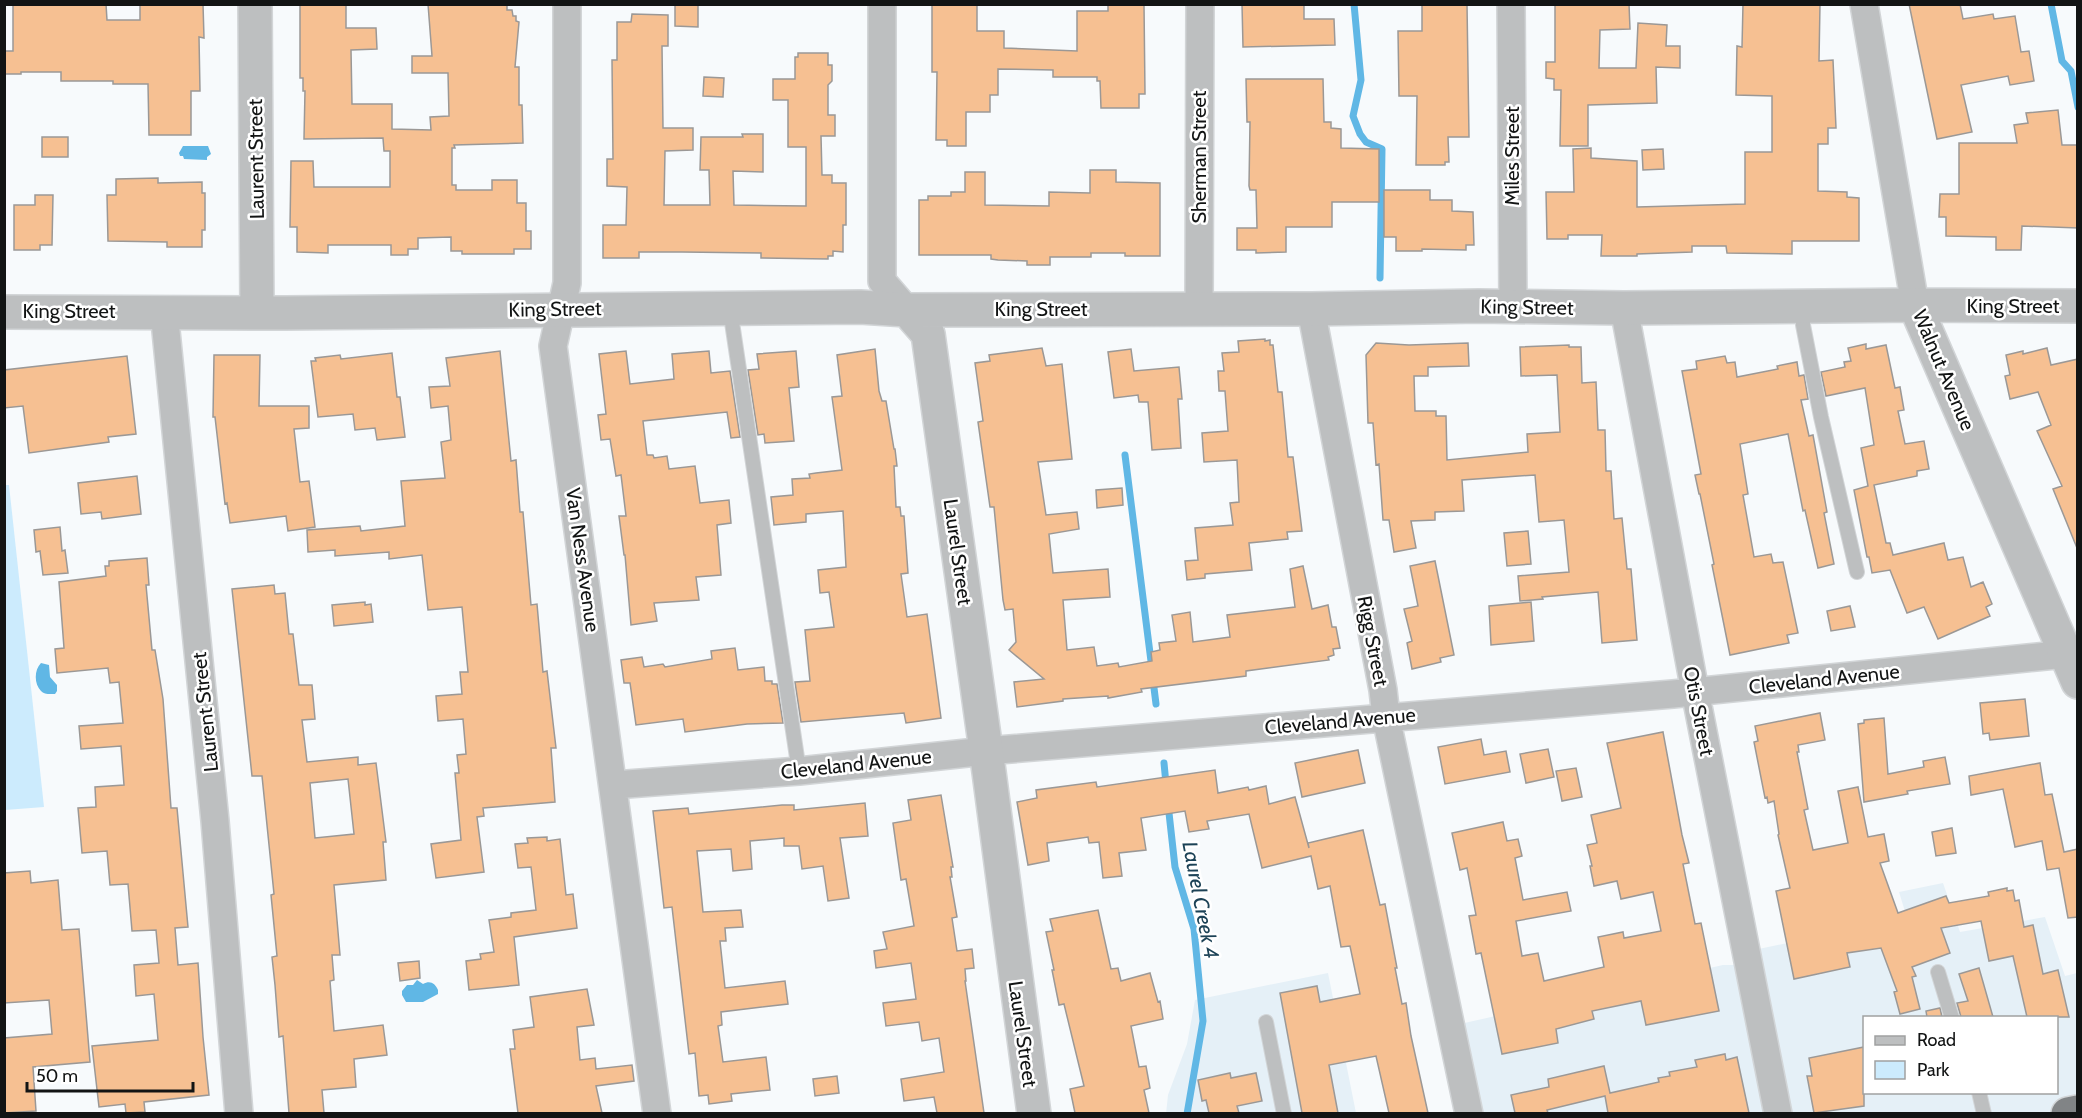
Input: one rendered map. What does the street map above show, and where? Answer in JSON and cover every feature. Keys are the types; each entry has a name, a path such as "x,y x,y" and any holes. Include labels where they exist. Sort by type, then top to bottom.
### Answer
{"highway":[{"path":"2068,1113 2078,1112"}],"street":[{"name":"Laurent Street","path":"255,4 257,313"},
{"name":"Van Ness Avenue","path":"567,4 567,283 553,346 657,1113"},
{"name":"Laurel Street","path":"882,4 882,281 928,334 1034,1113"},
{"name":"Sherman Street","path":"1198,309 1200,4"},
{"name":"Miles Street","path":"1511,4 1513,307"},
{"name":"Walnut Avenue","path":"1864,4 1915,305 2072,668"},
{"name":"King Street","path":"4,312 257,313 861,307 907,310 2078,306"},
{"name":"Otis Street","path":"1624,308 1695,692 1778,1113"},
{"name":"Rigg Street","path":"1311,309 1383,690 1386,717 1469,1113"},
{"name":"Laurent Street","path":"164,311 215,821 240,1113"},
{"name":"Cleveland Avenue","path":"614,785 799,771 986,751 1695,692 2072,668"}],"lane":[{"path":"1803,306 1803,325 1821,417 1857,572"},
{"path":"730,309 799,771"},
{"path":"1938,972 1952,1016"},
{"path":"1266,1022 1284,1113"},
{"path":"1979,1094 1984,1113"}],"shaded area":[{"path":"1943,883 1960,932 2045,917 2065,976 2077,973 2077,1113 1469,1113 1451,1026 1723,965 1751,965 1749,951 1907,918 1899,892"},
{"path":"1328,973 1356,1113 1166,1114 1168,1095 1187,1044 1195,1000"}],"green space":[{"path":"5,485 9,485 44,807 5,810"}],"water":[{"path":"183,146 208,146 211,154 207,160 184,159 179,153"},
{"path":"41,663 49,665 50,677 57,685 55,694 44,693 37,685 36,673"},
{"path":"417,980 423,984 430,982 434,984 438,994 423,1002 406,1002 402,991 407,985 413,985"}],"building":[{"path":"106,4 107,20 140,20 140,4 203,4 204,38 199,37 200,91 191,91 191,135 149,135 148,84 61,81 61,72 4,74 4,51 13,51 13,5"},
{"path":"300,4 346,4 346,28 376,28 377,49 351,50 352,104 392,104 392,129 431,130 430,117 449,116 448,73 412,73 412,56 432,56 428,4 507,4 507,10 512,10 513,16 516,16 516,21 519,22 515,67 519,67 519,105 522,105 523,143 454,145 455,148 452,148 452,185 456,185 456,190 492,190 492,180 517,180 517,203 526,203 526,231 531,231 531,249 514,249 514,254 462,254 462,251 451,251 451,237 418,238 418,249 408,249 408,255 391,255 391,245 328,245 328,253 297,252 297,227 290,227 291,161 313,161 314,187 390,187 390,151 384,151 383,138 304,139 305,91 303,91 303,78 300,78"},
{"path":"675,4 698,4 698,27 675,26"},
{"path":"932,4 977,4 977,31 1004,31 1004,48 1077,51 1077,11 1108,11 1108,4 1144,4 1145,94 1139,94 1139,108 1101,108 1100,81 1097,81 1097,77 1053,77 1053,70 998,69 998,95 990,95 990,112 966,112 966,146 947,146 947,140 936,140 937,72 932,72"},
{"path":"1242,4 1304,4 1304,19 1334,19 1335,45 1243,47"},
{"path":"1422,4 1467,4 1469,137 1448,137 1449,162 1445,162 1445,165 1416,165 1417,96 1399,96 1398,31 1422,31"},
{"path":"1555,4 1629,4 1630,29 1600,30 1599,68 1636,68 1638,23 1667,25 1666,46 1680,46 1680,68 1656,67 1657,103 1588,105 1588,146 1560,146 1561,90 1554,90 1554,79 1546,78 1546,62 1555,62"},
{"path":"1743,4 1820,4 1819,61 1833,60 1836,128 1828,128 1828,144 1818,144 1818,191 1847,192 1847,197 1859,198 1859,241 1792,241 1792,254 1727,253 1726,246 1692,246 1692,252 1601,256 1602,235 1568,235 1568,239 1547,239 1546,192 1574,192 1573,149 1591,148 1591,158 1637,161 1637,207 1745,204 1745,152 1772,152 1772,96 1736,95 1737,46 1742,47"},
{"path":"1909,4 1960,4 1963,19 1993,14 1994,19 2015,16 2021,52 2029,51 2034,81 2010,85 2008,76 1961,85 1972,132 1937,139"},
{"path":"632,14 668,15 668,46 662,46 663,128 693,128 693,150 665,151 664,205 710,205 709,170 700,170 701,137 743,137 742,134 763,134 763,172 733,171 734,205 806,206 806,147 788,147 788,100 773,100 773,79 795,79 795,57 798,57 798,53 828,53 828,65 832,65 832,81 828,85 828,115 835,115 835,136 821,136 822,175 832,175 832,183 846,183 846,225 843,225 843,252 833,251 833,256 828,256 828,259 761,258 761,253 682,252 639,252 639,258 603,258 603,225 626,225 627,187 607,186 607,159 613,159 612,60 617,60 617,22 631,22"},
{"path":"704,77 724,78 723,97 703,96"},
{"path":"1246,79 1323,79 1324,122 1331,122 1331,128 1341,129 1341,148 1379,149 1379,202 1332,202 1332,227 1286,227 1286,252 1256,253 1256,250 1237,250 1237,228 1257,228 1256,190 1250,190 1249,186 1250,122 1247,122"},
{"path":"2058,110 2062,145 2078,145 2078,228 2022,226 2021,250 1996,250 1996,237 1946,236 1946,217 1939,217 1940,194 1959,194 1959,143 2017,143 2014,125 2028,123 2026,113"},
{"path":"42,137 68,137 68,157 42,157"},
{"path":"1663,149 1664,169 1643,170 1642,150"},
{"path":"1090,170 1116,170 1116,182 1160,183 1160,256 1091,253 1091,257 1050,257 1050,265 1027,265 1027,261 991,259 991,255 919,255 919,200 928,200 928,196 951,196 951,192 965,192 965,172 985,172 985,205 1049,206 1049,192 1090,193"},
{"path":"158,178 158,183 202,182 202,193 205,193 205,230 202,230 202,247 167,247 167,242 108,241 107,195 116,195 116,179"},
{"path":"1384,190 1430,190 1430,200 1452,200 1452,211 1473,212 1474,245 1466,245 1466,250 1396,251 1396,237 1384,237"},
{"path":"35,195 53,195 52,245 40,245 40,250 14,250 14,205 35,205"},
{"path":"1265,339 1265,341 1270,340 1270,345 1273,345 1278,392 1282,392 1288,457 1293,457 1302,531 1287,532 1288,539 1249,543 1252,570 1205,574 1205,578 1187,580 1185,561 1198,560 1195,528 1233,525 1230,503 1239,502 1237,460 1204,462 1202,433 1228,431 1225,391 1219,391 1218,371 1224,371 1222,353 1239,352 1238,341"},
{"path":"1376,343 1409,345 1468,343 1469,366 1428,367 1428,376 1414,376 1415,411 1436,411 1436,416 1446,416 1447,460 1528,452 1527,434 1560,432 1557,375 1521,376 1520,347 1569,345 1569,347 1581,347 1582,383 1596,382 1598,430 1605,430 1606,471 1611,471 1614,519 1622,518 1627,569 1631,569 1637,640 1602,643 1598,592 1520,601 1518,576 1569,572 1564,520 1539,522 1535,475 1462,480 1464,511 1435,512 1435,520 1411,521 1416,548 1394,552 1389,520 1383,520 1373,423 1368,423 1366,355"},
{"path":"1866,344 1866,349 1886,345 1895,388 1900,387 1904,410 1898,411 1905,444 1924,441 1929,469 1917,471 1917,476 1874,485 1886,543 1890,543 1893,555 1944,543 1948,560 1963,557 1971,587 1983,582 1992,604 1986,607 1990,616 1938,639 1924,607 1907,613 1890,570 1872,573 1869,557 1867,557 1854,490 1868,486 1861,448 1874,445 1865,388 1826,396 1821,372 1845,367 1844,362 1851,361 1848,348"},
{"path":"1042,348 1046,366 1062,364 1072,459 1038,462 1046,515 1077,512 1079,529 1049,534 1053,573 1108,569 1110,597 1063,600 1067,650 1094,647 1097,666 1118,663 1119,667 1152,661 1151,652 1160,650 1159,643 1176,641 1172,615 1190,612 1193,642 1230,637 1227,615 1295,607 1290,569 1303,566 1312,609 1328,605 1332,627 1336,627 1340,648 1333,649 1334,655 1328,657 1329,660 1246,671 1246,676 1141,689 1142,692 1108,698 1108,696 1063,699 1063,701 1017,707 1014,682 1044,679 1009,650 1016,642 1013,609 1005,610 1003,600 994,507 990,507 978,422 983,421 975,363 990,361 989,355"},
{"path":"2047,348 2051,365 2078,359 2077,548 2053,489 2062,486 2037,431 2051,425 2038,392 2010,399 2005,376 2010,375 2006,355 2023,351 2023,354"},
{"path":"875,349 879,391 882,401 886,401 895,449 896,507 900,507 901,516 904,516 908,573 901,574 907,617 927,614 941,718 906,723 904,713 801,722 795,682 810,681 805,630 834,627 829,592 820,593 818,570 846,567 843,511 806,514 806,522 774,525 771,497 793,495 792,479 810,478 809,474 842,470 832,397 842,396 837,355"},
{"path":"1131,349 1134,371 1179,367 1182,399 1178,399 1181,448 1152,450 1148,402 1139,402 1138,395 1114,398 1108,352"},
{"path":"500,351 511,461 516,460 520,512 523,512 531,605 537,604 543,672 547,671 556,748 551,748 555,802 483,808 484,816 477,817 484,872 436,878 431,844 461,840 455,773 459,773 457,755 466,754 463,719 438,721 436,696 462,694 460,672 468,672 462,607 428,610 422,555 389,559 389,552 335,556 335,550 308,552 307,530 360,526 361,531 405,526 401,481 445,478 441,442 451,440 448,406 431,408 429,387 450,386 446,358"},
{"path":"626,351 630,384 674,379 672,354 709,351 711,373 730,371 740,437 731,438 727,412 643,421 647,455 653,455 654,458 667,456 669,469 695,466 700,503 729,500 731,523 717,525 721,575 696,577 699,600 654,603 657,621 631,625 619,516 626,516 621,475 616,476 610,439 601,440 598,415 606,414 599,354"},
{"path":"796,351 799,387 789,388 794,441 765,443 764,434 758,435 748,370 759,369 757,354"},
{"path":"392,353 405,437 377,440 375,428 355,430 353,414 318,417 311,361 316,361 315,358 340,355 341,359"},
{"path":"214,355 260,355 259,406 309,406 309,428 294,429 300,482 309,481 315,527 288,531 286,516 230,523 227,503 225,504 215,417 213,417"},
{"path":"127,356 136,434 108,437 109,442 29,453 23,406 4,408 4,370"},
{"path":"1725,356 1727,363 1735,362 1737,377 1778,369 1777,366 1797,362 1799,376 1804,375 1808,399 1801,400 1809,436 1813,435 1834,564 1818,568 1805,510 1803,511 1788,434 1740,444 1748,494 1743,495 1754,557 1771,554 1773,563 1783,562 1798,633 1787,635 1789,643 1730,655 1695,475 1701,474 1682,371 1697,369 1696,361"},
{"path":"137,476 141,514 102,519 101,512 81,514 78,483"},
{"path":"1122,488 1123,505 1097,508 1096,490"},
{"path":"60,527 62,551 65,550 68,573 43,575 40,551 36,552 34,530"},
{"path":"1528,531 1531,564 1507,566 1504,533"},
{"path":"147,558 149,585 146,585 152,650 155,650 163,699 171,808 177,808 188,927 175,928 178,965 198,963 209,1095 144,1102 145,1112 126,1113 125,1104 99,1107 92,1046 158,1040 154,994 136,996 134,965 159,963 156,930 132,931 128,884 110,885 107,851 82,853 78,808 96,807 95,787 124,785 121,746 81,749 79,726 123,723 119,682 110,683 108,668 57,673 55,649 64,648 59,582 106,576 105,566 109,566 109,561"},
{"path":"1435,561 1454,655 1440,658 1441,662 1412,669 1407,643 1412,641 1404,609 1418,606 1410,566"},
{"path":"274,585 275,594 285,593 289,634 293,634 299,685 312,685 315,719 302,720 307,762 358,757 358,765 376,763 386,842 383,842 386,880 334,885 340,955 332,955 334,980 330,981 334,1031 383,1025 387,1055 354,1059 356,1087 322,1090 324,1113 289,1113 283,1036 279,1037 272,957 277,956 271,895 274,894 262,776 252,776 232,589","holes":["348,779 354,834 315,838 310,783"]},
{"path":"365,602 365,605 371,604 373,622 334,626 332,605"},
{"path":"1531,602 1534,641 1491,645 1489,606"},
{"path":"1850,606 1855,627 1831,631 1827,611"},
{"path":"735,648 738,670 764,667 765,681 777,684 783,723 747,724 685,732 683,719 636,725 630,683 624,683 621,660 642,657 644,667 663,664 665,667 712,659 711,651"},
{"path":"2025,699 2029,736 1990,740 1989,733 1983,734 1980,703"},
{"path":"1820,713 1825,740 1798,745 1799,752 1797,752 1808,809 1804,810 1813,850 1848,843 1838,791 1858,787 1868,837 1884,834 1889,861 1880,863 1898,913 1946,896 1949,903 1989,896 1988,892 2007,888 2007,891 2013,890 2015,901 2019,900 2024,927 2033,925 2043,974 2058,970 2069,1017 2027,1016 2013,956 1989,961 1981,921 1941,928 1950,953 1912,967 1916,976 1912,977 1920,1009 1900,1014 1894,992 1897,991 1881,948 1847,953 1850,967 1794,979 1776,891 1790,888 1778,835 1774,801 1768,803 1767,797 1765,798 1754,742 1758,741 1755,726"},
{"path":"1884,718 1888,774 1924,767 1923,761 1945,757 1950,784 1907,791 1908,794 1864,802 1858,724 1864,723 1864,720"},
{"path":"1663,732 1689,863 1683,864 1695,924 1701,923 1719,1011 1646,1025 1641,1001 1592,1011 1594,1019 1556,1029 1558,1043 1502,1054 1481,953 1476,954 1469,916 1476,915 1467,868 1460,870 1452,833 1503,822 1507,841 1518,839 1522,856 1515,858 1523,900 1567,892 1571,911 1516,921 1522,956 1538,953 1544,981 1604,967 1598,937 1623,932 1624,938 1661,931 1653,892 1621,899 1617,881 1594,886 1587,845 1597,843 1591,815 1621,808 1607,743"},
{"path":"1481,739 1484,755 1506,751 1510,772 1445,784 1438,747"},
{"path":"1548,749 1554,777 1526,783 1520,754"},
{"path":"1358,750 1365,783 1302,797 1295,763"},
{"path":"2040,763 2045,795 2052,794 2064,852 2078,849 2078,917 2068,918 2059,868 2047,870 2042,841 2015,847 2003,789 1971,795 1969,776"},
{"path":"1576,768 1582,797 1562,801 1556,771"},
{"path":"1215,770 1218,793 1266,786 1269,804 1295,797 1309,848 1308,843 1363,830 1380,905 1385,904 1402,1004 1406,1003 1428,1113 1389,1113 1376,1056 1329,1065 1338,1113 1302,1113 1280,993 1317,986 1320,1002 1360,994 1350,946 1341,947 1330,886 1318,889 1311,856 1262,868 1249,814 1207,821 1209,829 1189,832 1185,811 1141,818 1146,850 1119,853 1122,876 1103,878 1099,842 1089,843 1088,837 1047,843 1049,861 1028,865 1017,802 1037,798 1036,790 1096,782 1097,787"},
{"path":"941,795 953,867 951,867 952,877 950,877 957,917 952,918 957,951 972,949 974,968 965,969 965,981 984,1113 937,1113 934,1097 904,1101 901,1079 944,1072 939,1038 922,1041 919,1022 886,1026 883,1003 916,999 911,963 876,968 874,951 887,949 883,932 914,926 906,879 901,880 893,823 911,820 908,800"},
{"path":"865,803 868,836 840,838 849,898 828,901 823,866 802,869 799,846 784,846 784,838 750,841 752,869 733,871 731,849 697,851 703,912 741,910 743,927 725,928 726,941 720,941 725,988 785,981 788,1004 721,1012 722,1025 718,1026 723,1062 766,1057 770,1090 731,1094 732,1101 709,1104 708,1095 699,1096 695,1053 689,1054 672,907 664,908 653,811 688,808 689,814 782,805 794,805 794,810"},
{"path":"1952,828 1956,853 1936,856 1932,832"},
{"path":"547,837 547,841 560,839 566,895 573,894 577,928 514,937 519,985 469,990 466,961 481,959 480,954 494,952 489,920 511,917 511,913 536,910 531,867 518,868 515,844 528,843 527,838"},
{"path":"30,871 31,883 58,880 62,930 79,929 90,1062 33,1067 36,1111 4,1113 4,1038 52,1034 49,1000 4,1003 4,873"},
{"path":"1098,910 1111,969 1118,968 1121,981 1150,973 1158,1002 1160,1001 1163,1019 1131,1026 1139,1067 1146,1066 1150,1088 1144,1090 1149,1113 1075,1113 1070,1089 1084,1086 1064,1004 1059,1005 1046,932 1053,931 1050,919"},
{"path":"419,961 420,978 400,981 398,963"},
{"path":"1979,968 1993,1016 1961,1016 1957,1003 1968,1001 1959,974"},
{"path":"587,989 594,1025 577,1027 580,1060 595,1058 596,1069 632,1065 634,1081 596,1086 602,1113 518,1113 510,1049 515,1049 513,1030 534,1027 530,997"},
{"path":"1940,1008 1942,1016 1927,1016 1926,1011"},
{"path":"1863,1047 1864,1106 1814,1113 1807,1076 1812,1076 1809,1058"},
{"path":"1725,1054 1726,1060 1737,1057 1749,1113 1608,1113 1605,1096 1547,1110 1548,1113 1515,1113 1511,1095 1549,1087 1548,1079 1604,1066 1610,1093 1659,1082 1658,1078 1670,1076 1669,1072 1697,1067 1695,1060"},
{"path":"1230,1073 1231,1078 1256,1073 1262,1101 1237,1106 1239,1113 1209,1113 1206,1100 1202,1101 1198,1080"},
{"path":"837,1076 839,1093 815,1096 813,1079"}],"waterway":[{"path":"1354,4 1361,80 1353,116 1366,142 1382,149 1380,278"},
{"path":"2051,4 2062,61 2071,71 2078,107"},
{"name":"Laurel Creek 4","path":"1125,455 1152,669"},
{"name":"Laurel Creek 4","path":"1153,680 1156,704"},
{"name":"Laurel Creek 4","path":"1164,763 1166,784"},
{"name":"Laurel Creek 4","path":"1168,804 1175,867 1194,929 1203,1021 1187,1114"}]}
